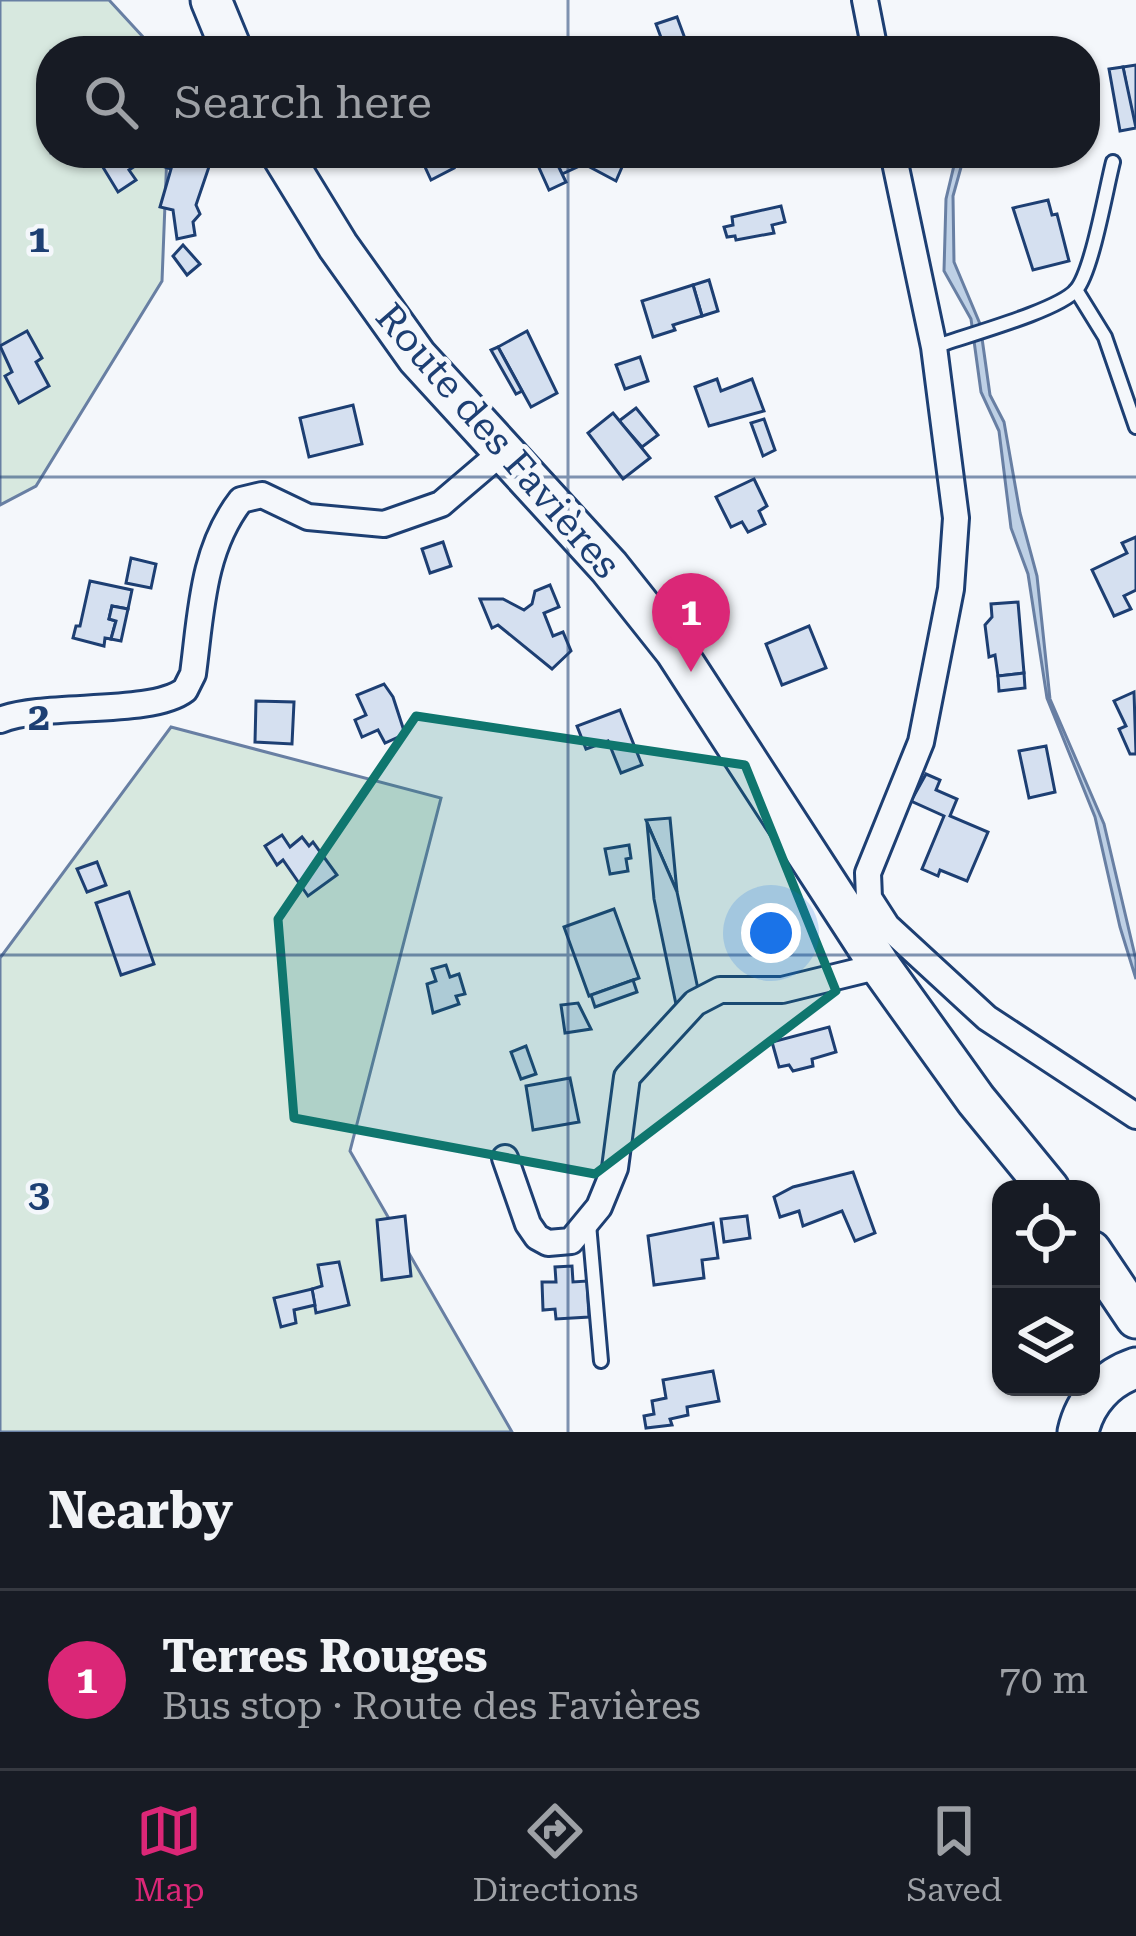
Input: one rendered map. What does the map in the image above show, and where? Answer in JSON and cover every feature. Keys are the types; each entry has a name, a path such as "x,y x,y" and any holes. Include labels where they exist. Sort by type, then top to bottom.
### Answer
{"main road":[{"path":"211,0 226,36"},
{"name":"Route des Favières","path":"291,168 398,332 609,567 675,650 880,966 976,1100"},
{"path":"976,1100 1016,1180"},
{"path":"976,1100 1041,1180"},
{"path":"1100,1265 1136,1318"},
{"path":"1085,1406 1108,1382 1136,1368"}],"street":[{"path":"865,0 872,36"},
{"path":"896,168 934,346 956,518 951,589 921,742 868,873 869,898 887,926 988,1018 1136,1117"},
{"path":"0,720 164,699 185,691 193,674 209,563 225,523 241,500 262,495 308,518 384,524 441,504 502,452"},
{"path":"505,1158 537,1237 564,1244 579,1235 605,1196 619,1155 627,1077 695,1003 720,990 799,987 880,966"}],"lane":[{"path":"934,346 1054,304 1076,290 1088,262 1112,162"},
{"path":"1076,290 1105,337 1136,428"},
{"path":"589,1222 601,1361"}],"highlighted area":[{"path":"416,716 745,765 836,991 595,1174 294,1118 278,919"}],"shaded area":[{"path":"0,0 109,0 142,36 36,36 36,168 166,168 162,281 36,486 0,505"},
{"path":"171,727 441,798 350,1151 512,1432 0,1432 0,958"}],"water":[{"path":"953,168 961,168 953,196 954,262 980,324 990,395 1004,422 1037,576 1050,699 1104,824 1136,960 1136,979 1095,817 1047,698 1028,574 1011,528 999,431 981,392 971,319 944,271 946,199"}],"building":[{"path":"677,17 684,36 660,36 656,24"},
{"path":"1136,65 1136,121 1133,121 1123,67"},
{"path":"1123,67 1136,128 1120,131 1109,69"},
{"path":"103,168 132,168 136,180 118,192"},
{"path":"209,168 196,205 200,214 193,222 195,235 177,239 173,210 160,207 171,169"},
{"path":"426,168 454,168 431,180"},
{"path":"539,168 559,168 566,182 549,190"},
{"path":"592,168 622,168 616,181"},
{"path":"1048,200 1052,215 1057,214 1069,261 1033,270 1013,208"},
{"path":"781,206 785,222 772,225 774,233 736,240 727,237 724,227 733,225 732,217"},
{"path":"183,245 200,264 187,275 173,256"},
{"path":"709,280 718,311 702,316 693,285"},
{"path":"693,285 702,316 653,337 642,301"},
{"path":"27,331 42,358 36,362 49,386 19,403 5,376 12,372 0,346"},
{"path":"527,331 557,393 531,407 498,347"},
{"path":"498,347 522,391 516,394 491,350"},
{"path":"640,357 648,381 625,389 616,365"},
{"path":"717,379 721,391 752,379 764,411 709,426 695,387"},
{"path":"353,405 362,444 309,457 300,418"},
{"path":"636,408 658,435 642,447 619,421"},
{"path":"613,413 650,458 623,479 588,433"},
{"path":"764,419 775,450 763,456 751,423"},
{"path":"754,479 767,506 759,511 765,524 748,532 742,522 731,527 716,497"},
{"path":"1136,537 1136,590 1124,596 1131,609 1114,616 1092,570 1127,553 1122,543"},
{"path":"443,542 451,566 430,573 422,549"},
{"path":"131,558 156,564 151,588 126,583"},
{"path":"90,581 132,590 128,609 112,606 109,619 116,621 104,646 73,638"},
{"path":"550,585 559,607 544,613 553,636 563,632 571,651 552,669 498,625 492,628 480,599 503,599 524,610 532,604 535,591"},
{"path":"1018,602 1024,673 998,676 995,655 989,657 985,625 992,617 991,604"},
{"path":"112,606 128,609 121,641 111,639 116,621 109,619"},
{"path":"809,626 826,668 782,685 766,644"},
{"path":"1024,673 1025,688 999,691 998,676"},
{"path":"384,684 405,734 385,743 378,730 362,737 355,720 366,715 357,695"},
{"path":"1134,692 1136,754 1130,754 1119,729 1126,726 1114,701"},
{"path":"256,701 294,702 292,744 255,742"},
{"path":"620,710 642,765 621,773 608,741 586,749 577,726"},
{"path":"1046,746 1055,792 1029,798 1019,751"},
{"path":"926,774 940,780 936,790 957,799 950,816 988,832 967,881 940,870 938,876 922,869 944,816 911,801"},
{"path":"670,818 677,892 646,820"},
{"path":"647,823 677,892 698,989 677,1009 654,899"},
{"path":"282,835 290,847 302,837 309,846 313,842 337,875 308,896 283,860 277,865 265,846"},
{"path":"629,845 628,871 610,874 605,849"},
{"path":"97,862 106,885 87,892 77,869"},
{"path":"129,892 154,964 121,975 96,903"},
{"path":"614,909 639,978 589,996 564,927"},
{"path":"446,965 450,977 459,974 465,994 456,996 459,1004 433,1013 427,984 436,981 432,969"},
{"path":"633,980 637,992 595,1007 591,995"},
{"path":"578,1003 591,1029 565,1033 561,1005"},
{"path":"829,1027 836,1052 812,1059 813,1066 793,1071 789,1065 779,1067 772,1042"},
{"path":"526,1046 536,1074 521,1079 511,1052"},
{"path":"570,1078 579,1122 533,1130 526,1086"},
{"path":"853,1172 875,1233 855,1241 842,1211 803,1226 799,1211 780,1217 774,1197 793,1187"},
{"path":"405,1216 411,1276 382,1280 377,1220"},
{"path":"747,1216 750,1238 724,1242 721,1219"},
{"path":"713,1223 718,1258 702,1260 704,1278 654,1285 648,1236"},
{"path":"339,1262 349,1305 316,1313 312,1289 322,1286 318,1265"},
{"path":"572,1266 573,1282 587,1281 589,1317 556,1319 555,1309 543,1310 542,1282 556,1282 555,1267"},
{"path":"312,1289 315,1305 294,1310 296,1323 281,1327 274,1298"},
{"path":"713,1371 719,1401 687,1407 688,1415 670,1419 672,1425 646,1428 644,1416 654,1414 652,1401 666,1398 663,1380"}],"place":[{"name":"Terres Rouges","path":"691,672"}]}
